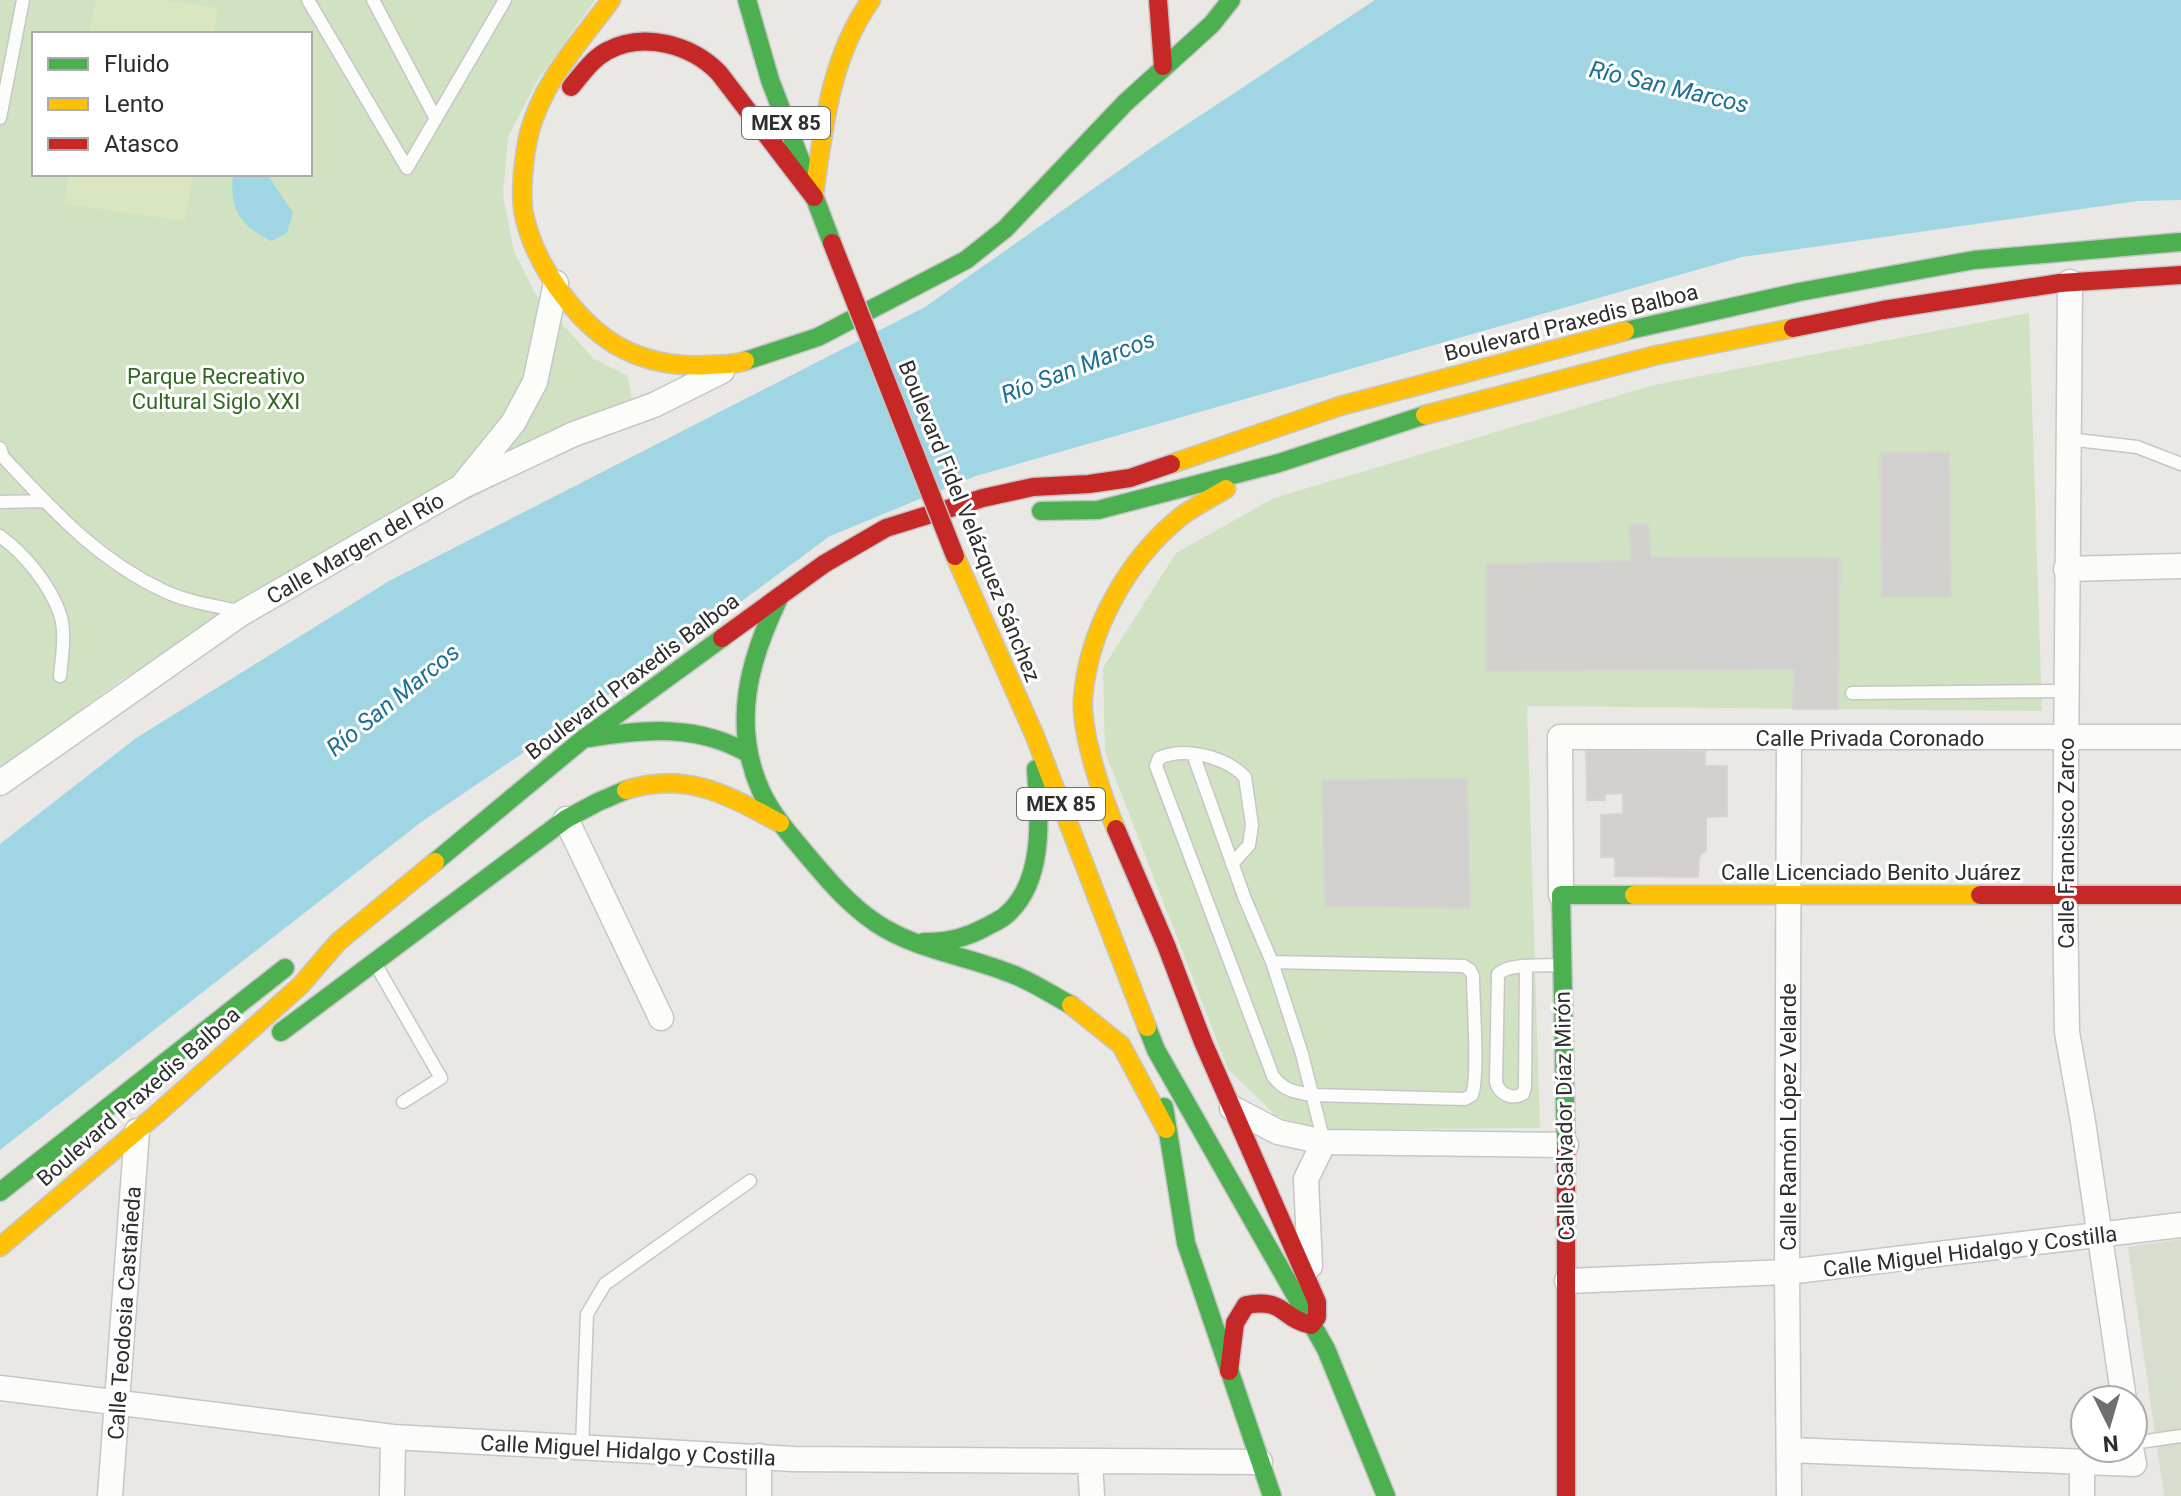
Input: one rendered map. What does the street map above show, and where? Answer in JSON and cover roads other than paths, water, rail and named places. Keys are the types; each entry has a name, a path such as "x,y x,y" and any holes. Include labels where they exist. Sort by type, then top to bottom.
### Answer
{"main road":[{"path":"611,0 545,89 529,134 524,170 524,217 542,263 567,301 599,332 631,353 685,367 739,363 818,337 966,260 1005,229 1163,66 1212,24 1231,0"},
{"name":"Boulevard Fidel Velázquez Sánchez","path":"747,0 770,80 814,197 955,556 1034,734 1159,1056 1326,1349 1386,1496"},
{"path":"814,197 828,106 844,45 871,0"},
{"path":"1158,0 1163,66"},
{"path":"1212,24 1214,0"},
{"path":"1212,24 1251,8"},
{"path":"529,134 604,54 630,44 662,43 694,53 709,64 814,197"},
{"name":"Boulevard Praxedis Balboa","path":"0,1247 159,1112 301,985 338,942 582,740 824,564 886,528 983,498 1033,487 1130,478 1340,406 1630,330 1775,297 1974,260 2181,242"},
{"path":"983,498 1037,511 1098,510 1279,463 1432,413 1657,355 1883,310 2070,282 2181,275"},
{"path":"1775,297 1783,330"},
{"path":"1229,1371 1235,1323 1246,1305 1261,1301 1280,1304 1301,1324 1311,1325 1317,1317 1317,1302 1231,1108 1103,795 1083,701 1088,669 1100,631 1137,559 1180,517 1279,463"},
{"path":"780,596 759,640 749,676 746,717 749,754 761,791 780,823 839,893 877,924 913,941 1013,974 1077,1008 1121,1045 1166,1129"},
{"path":"582,740 628,731 669,730 731,742 749,754"},
{"path":"913,941 940,943 974,933 1006,915 1022,895 1036,858 1039,819 1034,734"},
{"path":"159,1112 205,1089 566,819 602,797 649,783 700,785 738,800 780,823"},
{"name":"Calle Licenciado Benito Juárez","path":"1561,895 2181,895"},
{"name":"Calle Salvador Díaz Mirón","path":"1561,895 1566,1145 1566,1496"},
{"name":"Boulevard Praxedis Balboa","path":"0,1192 290,964 338,942"},
{"name":"Boulevard Fidel Velázquez Sánchez","path":"1159,1056 1166,1129 1186,1243 1272,1496"}],"street":[{"name":"Calle Francisco Zarco","path":"2070,282 2066,569 2067,1032 2122,1384"},
{"path":"461,487 513,423 535,382 556,283"},
{"name":"Calle Margen del Río","path":"0,783 242,613 461,487 574,434 654,405 739,363"},
{"path":"2066,569 2181,566"},
{"name":"Calle Privada Coronado","path":"1560,737 2181,737"},
{"name":"Calle Salvador Díaz Mirón","path":"1560,737 1561,895"},
{"name":"Calle Ramón López Velarde","path":"1789,737 1789,1496"},
{"path":"566,819 661,1018"},
{"path":"1231,1108 1278,1132 1324,1142 1566,1145"},
{"name":"Calle Teodosia Castañeda","path":"110,1496 137,1131"},
{"path":"1311,1288 1306,1179 1324,1142"},
{"name":"Calle Miguel Hidalgo y Costilla","path":"1567,1281 1787,1272 2181,1225"},
{"name":"Calle Miguel Hidalgo y Costilla","path":"0,1388 393,1437 793,1459 1260,1462"},
{"path":"392,1496 393,1437"},
{"path":"1790,1450 2069,1461"},
{"path":"759,1456 759,1496"},
{"path":"1090,1461 1092,1496"},
{"path":"2082,1464 2082,1496"}],"lane":[{"path":"0,118 23,0"},
{"path":"308,0 407,168 505,0"},
{"path":"373,0 436,119"},
{"path":"2068,439 2137,447 2181,464"},
{"path":"0,448 3,457 75,533 127,570 166,592 242,613"},
{"path":"0,502 45,501"},
{"path":"0,536 37,573 61,616 63,657 60,676"},
{"path":"1852,693 2066,691"},
{"path":"1232,864 1249,845 1252,825 1245,777 1225,761 1193,754 1167,754 1159,758 1156,766 1273,1076 1280,1087 1312,1095 1465,1099 1472,1095 1473,976 1464,966 1272,962"},
{"path":"1193,754 1232,864 1272,962 1324,1142"},
{"path":"375,962 441,1078 403,1102"},
{"path":"1526,967 1525,1087 1519,1096 1503,1094 1496,1082 1498,974 1504,969 1526,967 1562,965"},
{"path":"582,1447 587,1314 605,1284 750,1181"},
{"path":"2149,1447 2181,1436"}],"water":[{"name":"Río San Marcos","path":"1375,0 2181,0 2181,200 2138,201 1742,257 976,476 830,536 692,638 420,823 0,1150 0,844 136,738 389,581 925,307 1154,146"},
{"path":"233,176 268,176 293,213 287,233 271,241 251,229 235,206"}],"park label":[{"name":"Parque Recreativo Cultural Siglo XXI","path":"216,388"}]}
